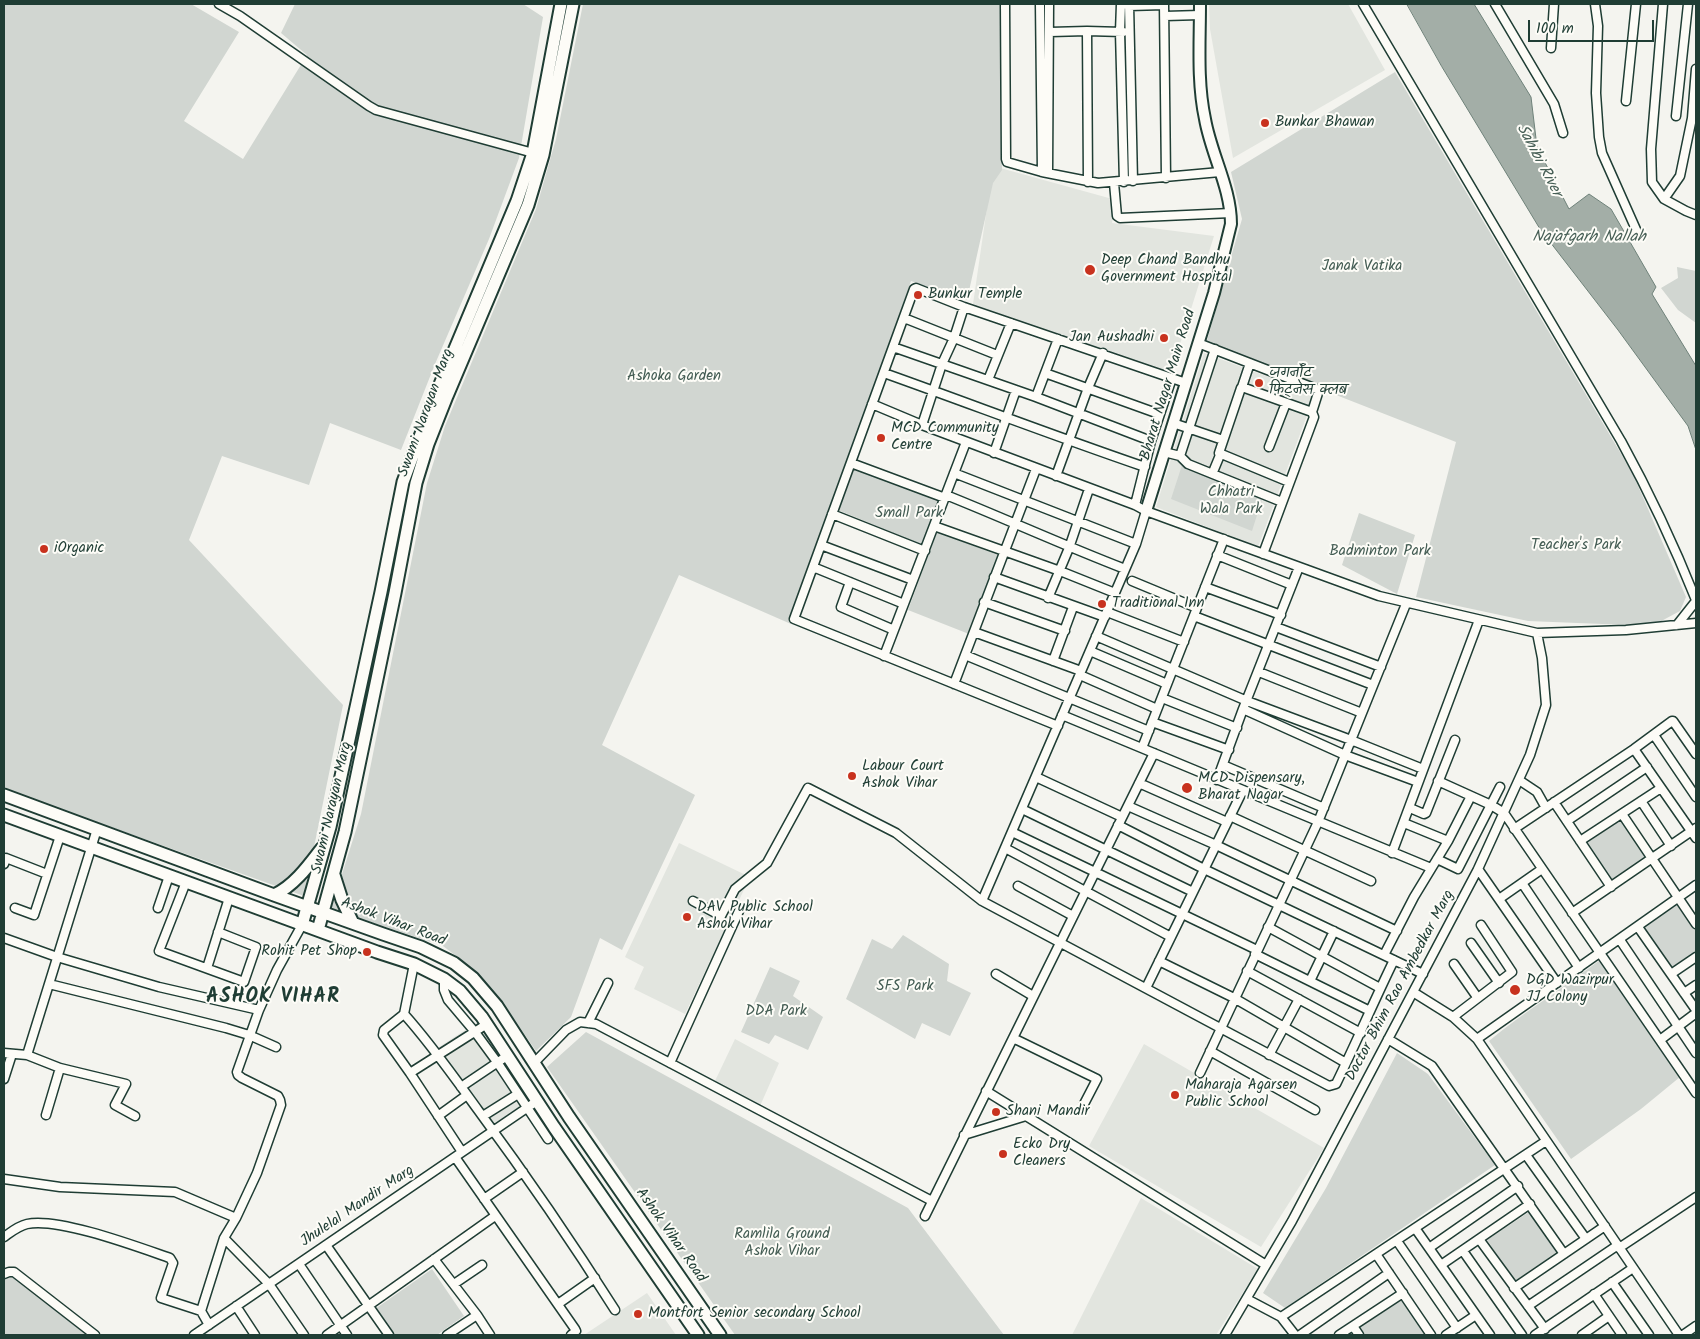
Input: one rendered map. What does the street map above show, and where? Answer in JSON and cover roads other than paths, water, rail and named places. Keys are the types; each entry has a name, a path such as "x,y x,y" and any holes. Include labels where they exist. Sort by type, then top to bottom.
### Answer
{"main road":[{"name":"Swami Narayan Marg","path":"302,925 326,842 403,482 440,384 538,154 561,4"},
{"name":"Swami Narayan Marg","path":"318,930 345,832 389,625 416,483 428,444 447,396 528,206 572,4"},
{"name":"Ashok Vihar Road","path":"4,795 274,895 421,946 454,963 472,978 497,1006 569,1117 720,1335"},
{"name":"Ashok Vihar Road","path":"4,815 302,925 414,964 444,979 460,991 487,1024 502,1059 532,1104 698,1335"},
{"path":"274,895 288,887 326,842"},
{"path":"334,873 342,900 353,923"}],"street":[{"path":"219,4 232,7 376,110 538,154"},
{"path":"1004,4 1006,159 1010,163 1088,182 1114,183 1220,172"},
{"path":"1040,4 1045,172"},
{"path":"1045,172 1050,32 1049,4"},
{"path":"1126,4 1164,4 1166,178"},
{"path":"1124,182 1120,32 1126,4"},
{"path":"1126,4 1130,33 1133,181"},
{"name":"Bharat Nagar Main Road","path":"1146,511 1214,293 1231,224 1231,213 1204,118 1200,82 1200,4"},
{"path":"1363,4 1640,475 1677,553 1696,601 1677,625"},
{"path":"1495,4 1554,104 1563,133"},
{"path":"1551,48 1554,4"},
{"path":"1595,4 1598,26 1596,93 1599,137 1602,153 1638,234"},
{"path":"1626,101 1636,4"},
{"path":"1663,4 1651,170 1652,182 1664,199 1696,215"},
{"path":"1676,116 1688,4"},
{"path":"1165,16 1200,15"},
{"path":"1050,32 1087,30 1130,33"},
{"path":"1087,30 1088,182"},
{"path":"1664,199 1680,176 1694,118 1696,69"},
{"path":"1114,183 1117,216 1120,218 1231,213"},
{"path":"1058,726 794,619 914,288 1186,383"},
{"path":"922,425 942,364 954,338 964,307"},
{"path":"904,318 997,355"},
{"path":"988,380 1010,323"},
{"path":"1036,397 1058,339"},
{"path":"1198,343 1319,390 1312,412 1314,417 1262,554"},
{"path":"893,347 1036,397 1151,441"},
{"path":"1180,456 1215,350"},
{"path":"1056,476 1088,388 1103,353"},
{"path":"1213,472 1250,363"},
{"path":"884,373 1007,416 1069,441 1145,466"},
{"path":"1045,373 1159,414"},
{"path":"1135,505 1151,441 1172,378"},
{"path":"1242,387 1312,412"},
{"path":"994,453 1016,390"},
{"path":"1269,447 1286,403"},
{"path":"872,404 994,453 1135,505 1146,511 1379,596 1406,604 1537,632 1626,630 1696,623"},
{"path":"1173,423 1223,440"},
{"path":"884,656 966,442"},
{"path":"1164,452 1180,456 1188,464 1213,472 1215,475 1282,502"},
{"path":"1220,455 1289,482"},
{"path":"851,463 945,496 1014,523 1069,548 1125,569"},
{"path":"954,684 1036,468"},
{"path":"954,473 1136,544"},
{"path":"1048,598 1069,548 1089,489"},
{"path":"982,901 1136,544 1146,511"},
{"path":"832,514 925,551"},
{"path":"934,526 1060,571 1115,593"},
{"path":"1142,748 1224,539"},
{"path":"821,545 913,580"},
{"path":"1217,555 1292,585"},
{"path":"813,567 904,604"},
{"path":"1218,780 1243,709 1299,567"},
{"path":"994,577 1073,607 1106,614 1184,642"},
{"path":"1132,580 1197,608"},
{"path":"850,582 841,607 894,630"},
{"path":"1205,587 1281,615"},
{"path":"984,602 1065,631"},
{"path":"1200,1073 1318,822 1406,604"},
{"path":"1053,661 1073,607"},
{"path":"1194,616 1373,685"},
{"path":"1392,853 1479,620"},
{"path":"1276,627 1381,666"},
{"path":"974,632 1053,661 1158,709"},
{"name":"Doctor Bhim Rao Ambedkar Marg","path":"1225,1335 1292,1221 1423,974 1478,869 1530,755 1546,705 1542,658 1537,632"},
{"path":"1096,636 1247,701 1423,769"},
{"path":"1090,651 1167,684"},
{"path":"965,655 1149,731"},
{"path":"1259,672 1362,713"},
{"path":"1162,698 1237,728"},
{"path":"1243,709 1345,755 1418,782"},
{"path":"1062,715 1431,868"},
{"path":"1514,829 1673,721 1696,754"},
{"path":"1152,722 1229,750"},
{"path":"1654,735 1696,796"},
{"path":"1410,808 1424,814 1426,812 1455,740"},
{"path":"1572,914 1670,846 1695,832 1634,749"},
{"path":"924,1216 1154,753"},
{"path":"1223,765 1324,808"},
{"path":"1567,821 1647,767"},
{"path":"1036,776 1122,817"},
{"path":"1438,780 1504,813 1696,1093"},
{"path":"1518,780 1537,792 1546,808"},
{"path":"1139,783 1304,850 1371,881"},
{"path":"1437,859 1458,870 1500,787"},
{"path":"692,901 721,916 735,888 767,863 808,788 896,833 982,901 1329,1086 1336,1084 1394,960"},
{"path":"1580,841 1661,788"},
{"path":"1146,988 1243,790"},
{"path":"1384,956 1414,897 1448,841 1471,796"},
{"path":"1641,801 1670,846"},
{"path":"1554,802 1611,887"},
{"path":"1128,806 1216,845 1397,931"},
{"path":"1022,810 1193,892"},
{"path":"1622,814 1696,924"},
{"path":"1404,824 1448,841"},
{"path":"1118,826 1423,974"},
{"path":"27,1056 97,829"},
{"path":"1012,832 1182,915 1370,1011"},
{"path":"15,908 34,915 60,836"},
{"path":"1005,848 1171,936"},
{"path":"4,864 6,858 47,874"},
{"path":"1478,869 1557,983"},
{"path":"1499,899 1542,870"},
{"path":"158,908 169,876"},
{"path":"186,882 160,950 244,982 256,946 218,932"},
{"path":"1522,883 1580,968"},
{"path":"1477,1039 1696,885"},
{"path":"1018,886 1073,916"},
{"path":"207,968 229,898"},
{"path":"670,1063 739,911"},
{"path":"201,1311 224,1238 236,1218 256,1173 280,1105 278,1096 238,1076 237,1072 259,1010 277,970 302,925"},
{"path":"1453,1017 1477,997 1499,983 1512,970 1481,925"},
{"path":"1268,927 1380,988"},
{"path":"1638,927 1696,1011 1660,1040"},
{"path":"1310,981 1334,931"},
{"path":"4,938 57,957 159,988 259,1010"},
{"path":"1620,940 1696,1052"},
{"path":"1471,943 1499,983"},
{"path":"1671,974 1696,957"},
{"path":"1159,961 1234,998 1346,1063"},
{"path":"414,964 404,1014 384,1030 382,1035 438,1116 495,1216 575,1328 576,1331 571,1335"},
{"path":"1454,964 1477,997"},
{"path":"1247,971 1361,1033"},
{"path":"996,974 1033,996"},
{"path":"444,979 444,990 448,1000 475,1032 502,1059 518,1094 532,1104 548,1139"},
{"path":"588,1023 608,983"},
{"path":"49,984 226,1028 250,1035 276,1047"},
{"path":"1684,993 1696,984"},
{"path":"1413,992 1453,1017 1477,1039 1679,1335"},
{"path":"1269,1055 1299,999"},
{"path":"404,1014 438,1055 483,1116 616,1310"},
{"path":"534,1063 566,1030 580,1022 596,1024 932,1201"},
{"path":"410,1073 487,1024"},
{"path":"1013,1038 1097,1079 1084,1104"},
{"path":"1388,1039 1432,1066 1564,1254"},
{"path":"1210,1051 1315,1110"},
{"path":"4,1053 27,1056 60,1068 126,1084 115,1105 135,1116"},
{"path":"4,1079 12,1054"},
{"path":"461,1087 502,1059"},
{"path":"46,1116 60,1068"},
{"path":"986,1092 1266,1265"},
{"path":"483,1116 518,1094"},
{"path":"438,1116 467,1095"},
{"name":"Jhulelal Mandir Marg","path":"194,1335 532,1104"},
{"path":"964,1135 1026,1116"},
{"path":"1281,1317 1546,1141"},
{"path":"1526,1155 1586,1239"},
{"path":"484,1199 523,1172"},
{"path":"4,1179 60,1187 175,1192 236,1218"},
{"path":"1429,1248 1518,1186"},
{"path":"1528,1306 1696,1197"},
{"path":"1441,1265 1530,1204"},
{"path":"327,1335 495,1216"},
{"path":"4,1237 28,1223 53,1223 170,1258 172,1263 161,1298 201,1311 209,1325"},
{"path":"1514,1288 1605,1226"},
{"path":"1415,1228 1488,1335"},
{"path":"224,1238 269,1284 304,1335"},
{"path":"1479,1239 1545,1329"},
{"path":"1397,1241 1456,1328"},
{"path":"326,1245 389,1335"},
{"path":"1462,1251 1522,1335"},
{"path":"1376,1254 1431,1335"},
{"path":"434,1259 490,1335"},
{"path":"299,1264 347,1335"},
{"path":"454,1284 482,1265"},
{"path":"1535,1335 1633,1268"},
{"path":"4,1274 14,1272 95,1335"},
{"path":"1300,1335 1389,1273"},
{"path":"558,1304 595,1278"},
{"path":"1612,1282 1649,1335"},
{"path":"1339,1335 1403,1294"},
{"path":"1594,1294 1622,1335"},
{"path":"1247,1299 1281,1317 1295,1335"},
{"path":"236,1306 255,1335"},
{"path":"448,1335 477,1315"},
{"path":"1446,1335 1476,1315"},
{"path":"1582,1335 1609,1316"},
{"path":"1353,1326 1359,1335"},
{"path":"1683,1335 1696,1326"}],"water":[{"name":"Najafgarh Nallah","path":"1407,4 1474,4 1531,97 1537,147 1569,209 1589,194 1611,209 1656,287 1652,294 1696,366 1696,450 1688,426 1618,330 1540,229 1442,67"}],"place":[{"name":"Bunkar Bhawan","path":"1265,123"},
{"name":"Deep Chand Bandhu Government Hospital","path":"1090,270"},
{"name":"Bunkur Temple","path":"918,295"},
{"name":"Jan Aushadhi","path":"1164,338"},
{"name":"जगर्नॉट फ़िट्नेस क्लब","path":"1259,383"},
{"name":"MCD Community Centre","path":"881,438"},
{"name":"iOrganic","path":"44,549"},
{"name":"Traditional Inn","path":"1102,604"},
{"name":"Labour Court Ashok Vihar","path":"852,776"},
{"name":"MCD Dispensary, Bharat Nagar","path":"1187,788"},
{"name":"DAV Public School Ashok Vihar","path":"687,917"},
{"name":"Rohit Pet Shop","path":"367,952"},
{"name":"DGD Wazirpur JJ Colony","path":"1515,990"},
{"name":"Maharaja Agarsen Public School","path":"1175,1095"},
{"name":"Shani Mandir","path":"996,1112"},
{"name":"Ecko Dry Cleaners","path":"1003,1154"},
{"name":"Montfort Senior secondary School","path":"638,1314"}],"district":[{"name":"ASHOK VIHAR","path":"273,999"}],"water label":[{"name":"Sahibi River","path":"1538,161"}],"park label":[{"name":"Janak Vatika","path":"1362,267"},
{"name":"Ashoka Garden","path":"674,377"},
{"name":"Chhatri Wala Park","path":"1231,502"},
{"name":"Small Park","path":"909,514"},
{"name":"Teacher's Park","path":"1576,546"},
{"name":"Badminton Park","path":"1380,552"},
{"name":"SFS Park","path":"905,987"},
{"name":"DDA Park","path":"776,1012"},
{"name":"Ramlila Ground Ashok Vihar","path":"782,1244"}]}
